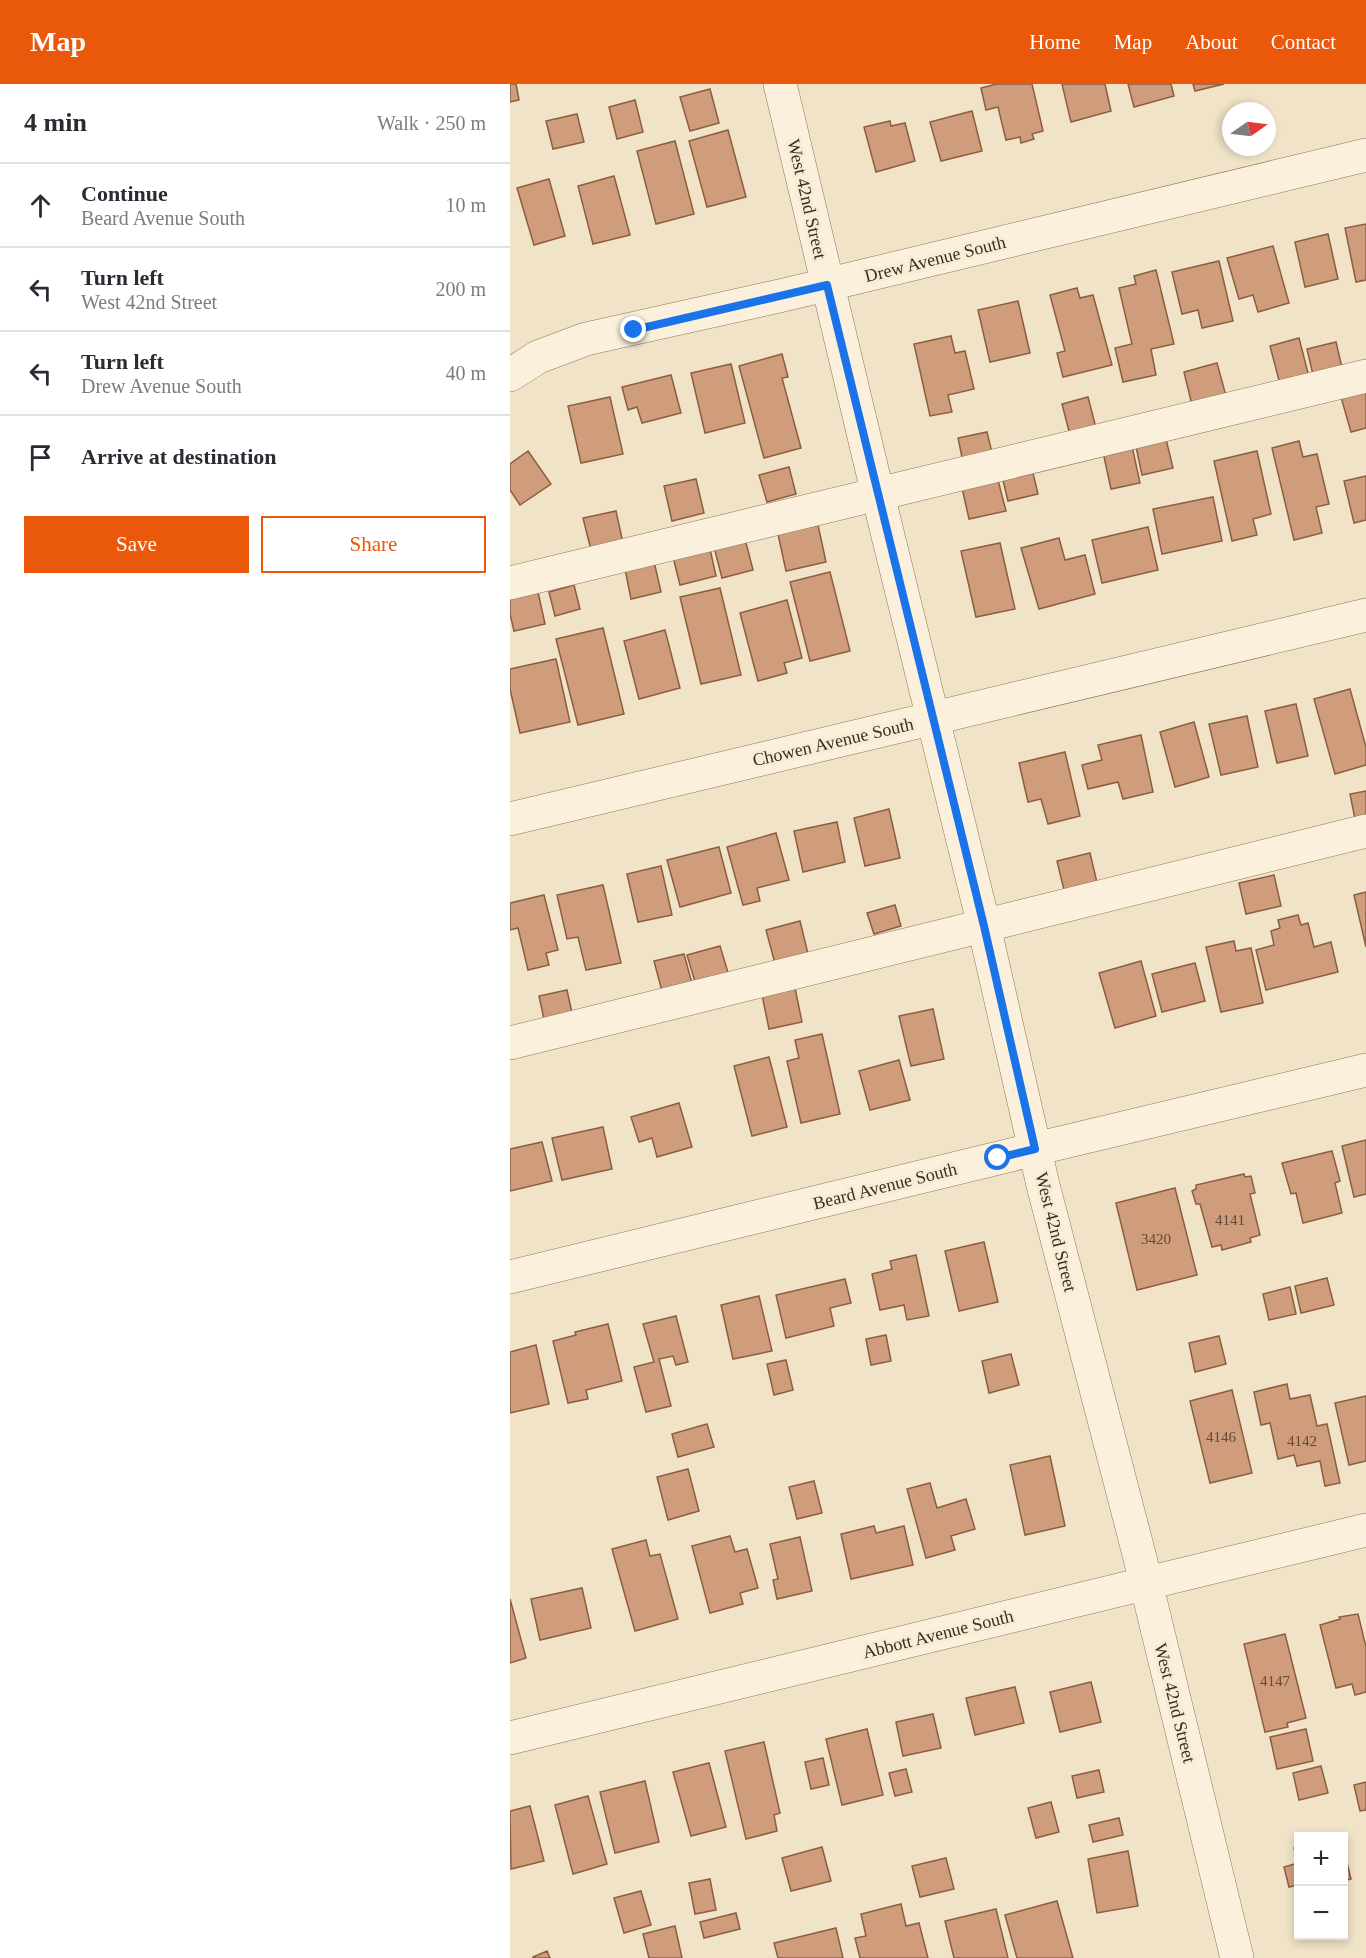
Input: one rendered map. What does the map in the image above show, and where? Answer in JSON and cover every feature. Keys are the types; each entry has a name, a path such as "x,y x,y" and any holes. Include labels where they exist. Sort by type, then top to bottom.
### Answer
{"street":[{"name":"West 42nd Street","path":"780,84 984,926 1035,1149 1146,1584 1237,1958"},
{"name":"Drew Avenue South","path":"510,375 538,357 586,339 827,285 1366,154"},
{"path":"510,583 1366,376"},
{"name":"Chowen Avenue South","path":"510,819 1366,615"},
{"path":"510,1043 1366,831"},
{"name":"Beard Avenue South","path":"510,1277 1366,1070"},
{"name":"Abbott Avenue South","path":"510,1738 1366,1530"}],"building":[{"path":"510,84 516,84 519,100 510,102"},
{"path":"997,84 1032,84 1043,131 1032,134 1034,139 1021,143 1020,137 1006,140 998,107 986,110 981,88"},
{"path":"1062,84 1105,84 1111,111 1071,122"},
{"path":"1128,84 1171,84 1174,96 1134,107"},
{"path":"1193,84 1224,84 1195,91"},
{"path":"710,89 719,123 690,131 680,97"},
{"path":"635,100 643,132 617,139 609,107"},
{"path":"972,111 982,151 941,161 930,122"},
{"path":"577,114 584,142 553,149 546,121"},
{"path":"890,121 891,126 905,123 915,161 876,172 864,127"},
{"path":"728,130 746,197 707,207 689,141"},
{"path":"675,141 694,214 656,224 637,151"},
{"path":"614,176 630,235 593,244 578,186"},
{"path":"549,179 565,236 534,245 517,188"},
{"path":"1366,224 1366,280 1356,282 1345,228"},
{"path":"1328,234 1338,279 1305,287 1295,242"},
{"path":"1273,246 1289,303 1258,312 1253,295 1239,299 1227,258"},
{"path":"1219,261 1233,321 1202,328 1198,310 1182,314 1172,272"},
{"path":"1156,270 1174,344 1151,349 1156,375 1123,382 1115,348 1132,344 1119,288 1136,284 1134,276"},
{"path":"1077,288 1080,298 1093,295 1112,365 1063,377 1057,353 1065,351 1050,295"},
{"path":"1018,301 1030,353 990,362 978,310"},
{"path":"951,336 955,353 965,351 974,389 948,395 952,412 930,416 914,344"},
{"path":"1299,338 1309,377 1280,384 1270,346"},
{"path":"1336,342 1343,372 1314,379 1307,349"},
{"path":"782,354 788,377 782,378 801,448 764,458 739,366"},
{"path":"1217,363 1226,396 1192,405 1184,372"},
{"path":"731,364 745,423 705,433 691,373"},
{"path":"671,375 681,413 642,423 637,407 628,410 622,387"},
{"path":"1366,382 1366,428 1351,432 1339,390"},
{"path":"610,397 623,454 581,463 568,406"},
{"path":"1088,397 1096,428 1070,435 1062,404"},
{"path":"987,432 994,461 964,467 958,438"},
{"path":"1165,435 1173,468 1142,475 1135,442"},
{"path":"1299,441 1303,457 1317,454 1329,504 1316,507 1322,533 1294,540 1272,448"},
{"path":"1132,446 1140,483 1111,489 1103,452"},
{"path":"528,451 551,484 520,505 510,490 510,464"},
{"path":"1257,451 1271,514 1253,519 1257,535 1232,541 1214,461"},
{"path":"1031,465 1038,494 1008,501 1001,472"},
{"path":"789,467 796,494 767,502 759,475"},
{"path":"1366,476 1366,520 1354,523 1344,481"},
{"path":"696,479 704,513 672,521 664,486"},
{"path":"998,480 1006,511 969,519 962,488"},
{"path":"1213,497 1222,541 1162,554 1153,509"},
{"path":"616,511 623,543 591,550 583,518"},
{"path":"818,525 826,562 786,571 778,534"},
{"path":"1148,527 1158,570 1102,583 1092,540"},
{"path":"744,535 753,570 722,578 713,543"},
{"path":"1059,538 1065,560 1085,555 1095,594 1039,609 1021,548"},
{"path":"1000,543 1015,609 976,617 961,551"},
{"path":"710,549 716,576 680,585 673,557"},
{"path":"653,557 661,592 631,599 624,564"},
{"path":"830,572 850,651 810,661 790,582"},
{"path":"574,585 580,609 555,616 549,592"},
{"path":"720,588 741,675 701,684 680,597"},
{"path":"538,592 545,624 514,631 510,614 510,598"},
{"path":"787,600 802,658 784,663 787,673 758,681 740,613"},
{"path":"603,628 624,714 578,725 556,639"},
{"path":"665,630 680,688 639,699 624,641"},
{"path":"556,659 570,722 520,733 510,689 510,669"},
{"path":"1350,689 1366,747 1366,765 1335,774 1314,699"},
{"path":"1296,704 1308,756 1277,763 1265,711"},
{"path":"1247,716 1258,767 1221,775 1209,724"},
{"path":"1194,722 1209,777 1175,787 1160,732"},
{"path":"1141,735 1153,792 1123,799 1118,782 1088,789 1082,765 1102,760 1098,745"},
{"path":"1065,752 1080,816 1048,824 1041,799 1028,802 1019,763"},
{"path":"1366,791 1366,821 1356,824 1350,794"},
{"path":"889,809 900,858 865,866 854,818"},
{"path":"837,822 845,862 803,872 794,831"},
{"path":"776,833 789,880 757,888 760,901 743,905 727,847"},
{"path":"719,847 731,893 680,907 667,860"},
{"path":"1090,853 1098,887 1065,894 1057,861"},
{"path":"661,866 672,915 638,922 627,874"},
{"path":"1274,875 1281,906 1246,914 1239,883"},
{"path":"603,885 621,963 586,970 578,937 567,939 557,895"},
{"path":"1366,892 1366,947 1354,895"},
{"path":"544,895 558,950 546,953 549,965 528,970 518,928 510,930 510,903"},
{"path":"895,905 901,926 874,934 867,913"},
{"path":"1298,915 1301,925 1308,923 1314,947 1331,942 1338,972 1266,990 1256,950 1274,945 1271,931 1280,928 1278,920"},
{"path":"800,921 809,958 776,967 766,930"},
{"path":"1234,941 1236,951 1251,948 1263,1003 1221,1012 1206,947"},
{"path":"720,946 729,976 696,985 687,955"},
{"path":"684,954 693,987 663,995 654,961"},
{"path":"1141,961 1156,1016 1115,1028 1099,973"},
{"path":"1195,963 1205,1001 1162,1012 1152,974"},
{"path":"795,988 802,1022 769,1029 762,995"},
{"path":"567,990 572,1013 544,1019 539,996"},
{"path":"933,1009 944,1059 911,1066 899,1016"},
{"path":"822,1034 840,1114 801,1123 787,1061 799,1058 795,1040"},
{"path":"769,1057 787,1127 752,1136 734,1066"},
{"path":"899,1060 910,1100 870,1110 859,1071"},
{"path":"679,1103 692,1147 657,1157 652,1138 639,1142 631,1117"},
{"path":"603,1127 612,1169 562,1180 552,1138"},
{"path":"1366,1140 1366,1194 1354,1197 1342,1146"},
{"path":"542,1142 552,1181 510,1191 510,1149"},
{"path":"1332,1151 1340,1181 1335,1183 1342,1213 1303,1223 1296,1193 1291,1194 1282,1163"},
{"path":"1244,1174 1245,1177 1251,1176 1255,1193 1250,1194 1260,1235 1250,1238 1251,1242 1222,1250 1221,1245 1212,1247 1200,1204 1196,1204 1192,1191 1196,1189 1196,1185"},
{"path":"1175,1188 1197,1275 1137,1290 1116,1203"},
{"path":"984,1242 998,1302 959,1311 945,1251"},
{"path":"916,1255 929,1316 907,1320 904,1305 880,1310 872,1274 892,1269 890,1261"},
{"path":"1327,1278 1334,1305 1301,1313 1295,1286"},
{"path":"845,1279 851,1303 830,1308 834,1326 786,1338 776,1295"},
{"path":"1290,1287 1296,1314 1269,1320 1263,1294"},
{"path":"759,1296 772,1351 733,1359 721,1305"},
{"path":"676,1316 688,1362 676,1365 673,1356 659,1359 671,1406 646,1412 634,1367 654,1362 643,1324"},
{"path":"608,1324 622,1381 586,1390 588,1399 568,1403 553,1341 576,1335 575,1332"},
{"path":"886,1335 891,1361 871,1365 866,1339"},
{"path":"1219,1336 1226,1364 1195,1372 1189,1343"},
{"path":"536,1345 549,1404 510,1413 510,1352"},
{"path":"1011,1354 1019,1385 989,1393 982,1361"},
{"path":"786,1360 793,1390 774,1395 767,1364"},
{"path":"1287,1384 1290,1399 1310,1395 1317,1426 1327,1424 1340,1483 1325,1486 1320,1461 1297,1466 1294,1455 1278,1459 1270,1423 1261,1425 1254,1392"},
{"path":"1232,1390 1252,1473 1210,1483 1190,1401"},
{"path":"1366,1396 1366,1461 1349,1465 1335,1403"},
{"path":"707,1424 714,1447 678,1457 672,1434"},
{"path":"1050,1456 1065,1526 1025,1535 1010,1465"},
{"path":"688,1469 699,1511 668,1520 657,1477"},
{"path":"814,1481 822,1513 797,1519 789,1487"},
{"path":"930,1483 937,1508 966,1499 975,1529 951,1536 955,1550 926,1558 907,1489"},
{"path":"874,1526 876,1533 904,1526 913,1565 851,1579 841,1534"},
{"path":"730,1536 735,1552 747,1549 758,1588 740,1593 743,1604 710,1613 692,1546"},
{"path":"800,1537 812,1591 777,1599 773,1580 778,1579 770,1544"},
{"path":"646,1540 650,1556 660,1554 678,1619 635,1631 612,1549"},
{"path":"582,1588 591,1628 540,1640 531,1599"},
{"path":"510,1599 526,1658 510,1663"},
{"path":"1358,1614 1366,1647 1366,1692 1355,1695 1352,1684 1336,1688 1320,1625 1340,1619 1339,1617"},
{"path":"1285,1634 1306,1718 1287,1723 1288,1727 1265,1732 1244,1644"},
{"path":"1091,1682 1101,1722 1060,1732 1050,1692"},
{"path":"1015,1687 1024,1723 975,1735 966,1698"},
{"path":"933,1714 941,1748 903,1756 896,1722"},
{"path":"867,1729 883,1795 842,1805 826,1739"},
{"path":"1306,1729 1313,1761 1277,1769 1270,1737"},
{"path":"764,1742 780,1813 774,1815 777,1831 746,1839 725,1751"},
{"path":"823,1758 829,1785 811,1789 805,1762"},
{"path":"709,1763 726,1827 691,1836 673,1772"},
{"path":"1321,1766 1328,1793 1299,1800 1293,1773"},
{"path":"906,1769 912,1792 895,1796 889,1773"},
{"path":"1099,1770 1104,1792 1077,1798 1072,1776"},
{"path":"645,1781 659,1842 615,1853 600,1792"},
{"path":"1366,1782 1366,1810 1360,1811 1354,1785"},
{"path":"588,1796 607,1864 573,1874 555,1805"},
{"path":"1051,1802 1059,1832 1036,1838 1028,1808"},
{"path":"530,1806 544,1861 511,1869 510,1811"},
{"path":"1119,1818 1123,1835 1093,1842 1089,1825"},
{"path":"822,1847 831,1881 791,1891 782,1858"},
{"path":"1128,1851 1138,1906 1097,1913 1088,1859"},
{"path":"946,1858 954,1889 920,1897 912,1866"},
{"path":"1294,1864 1294,1886 1289,1887 1284,1867"},
{"path":"710,1879 716,1910 695,1914 689,1883"},
{"path":"641,1891 651,1925 624,1933 614,1898"},
{"path":"1057,1901 1073,1958 1017,1958 1005,1915"},
{"path":"901,1904 906,1926 919,1923 928,1958 860,1958 855,1938 866,1936 861,1914"},
{"path":"996,1909 1008,1958 954,1958 945,1921"},
{"path":"736,1913 740,1929 704,1938 700,1922"},
{"path":"675,1926 682,1958 649,1958 643,1934"},
{"path":"836,1928 843,1958 778,1958 774,1943"},
{"path":"547,1951 550,1958 533,1958 533,1957"}],"route":[{"path":"634,330 827,285 984,926 1035,1149 998,1158"}]}
